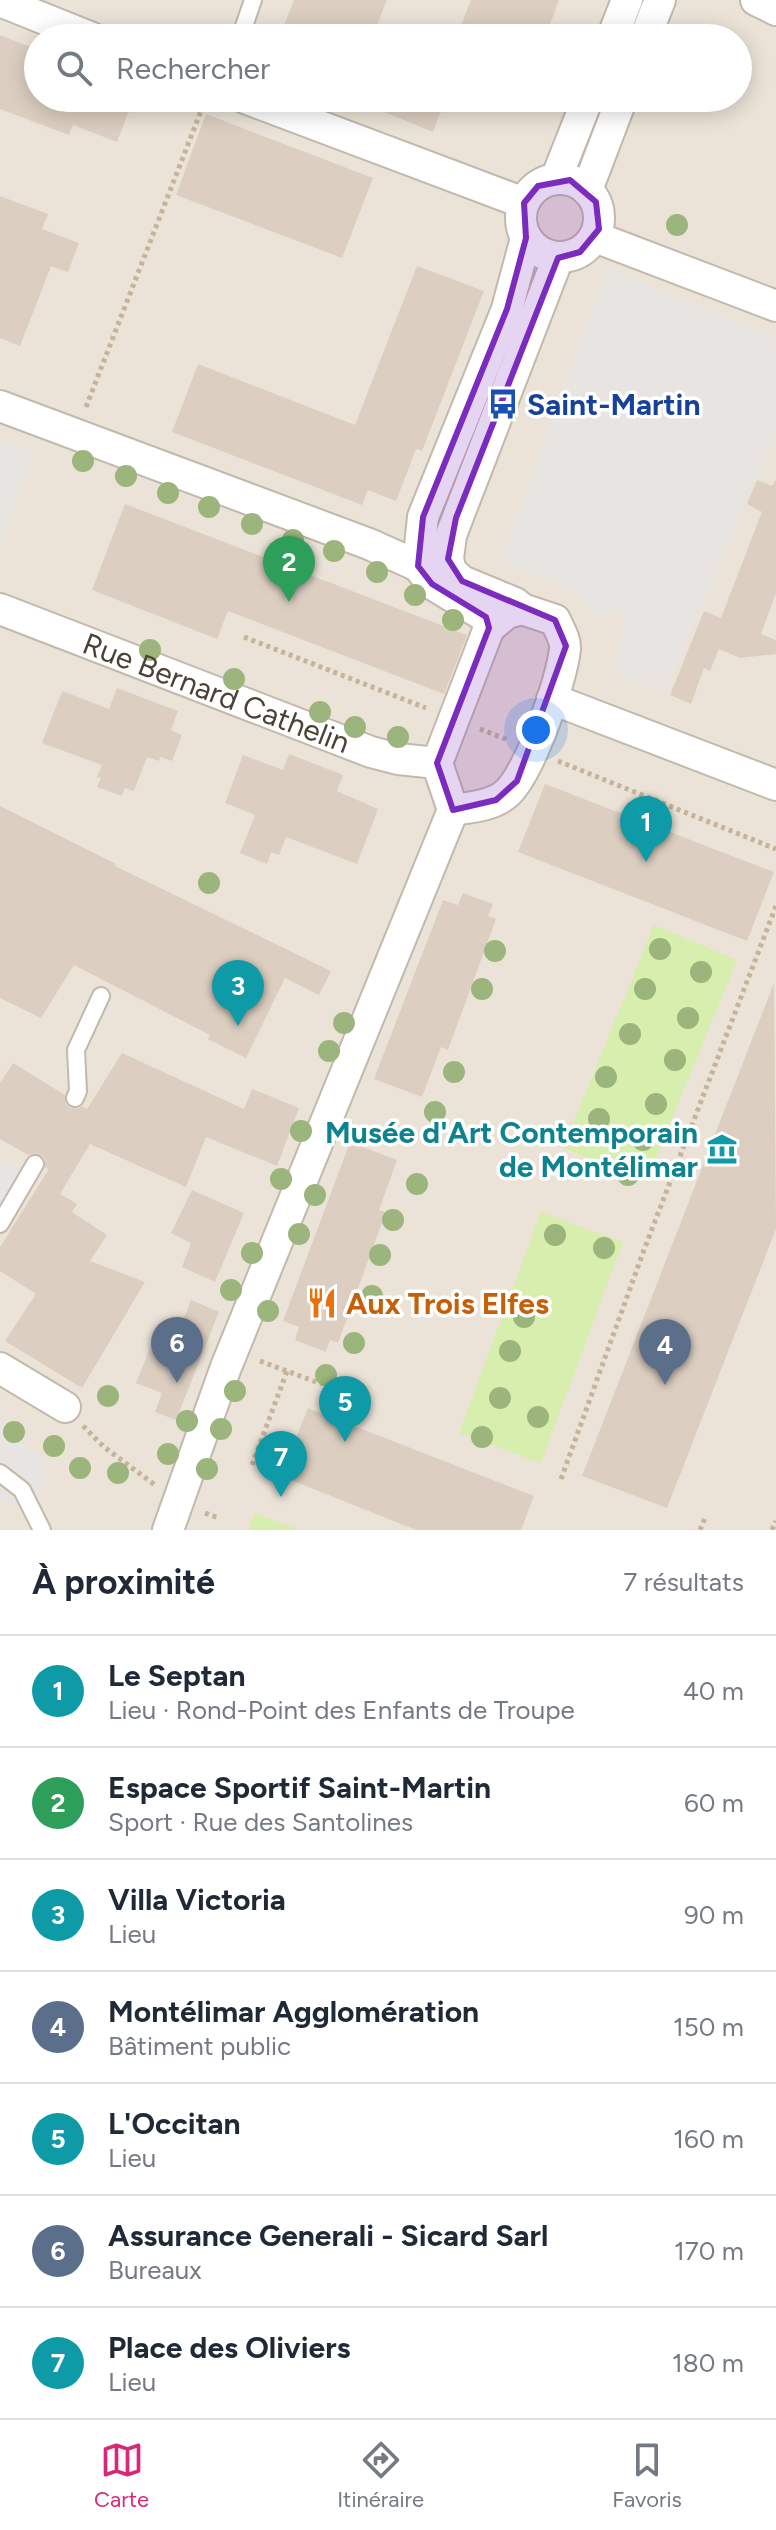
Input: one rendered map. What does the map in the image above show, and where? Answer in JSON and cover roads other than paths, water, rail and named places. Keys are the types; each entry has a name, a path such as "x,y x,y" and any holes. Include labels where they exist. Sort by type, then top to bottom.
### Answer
{"street":[{"path":"618,24 627,0"},
{"path":"651,24 660,0"},
{"path":"756,0 776,10"},
{"path":"0,1 57,24"},
{"path":"282,112 524,203"},
{"path":"556,179 582,112"},
{"path":"587,190 617,112"},
{"path":"418,566 423,517 507,309 526,238 521,214 524,203 538,186 556,179 570,180 587,190 596,202 600,215 595,237 580,252 558,258 546,255 526,238"},
{"path":"595,237 776,306"},
{"path":"453,810 484,805 507,793 517,781 552,699 566,646 555,620 522,609 515,603 462,581 451,571 448,559 456,518 558,258"},
{"path":"0,406 369,544 418,566 432,584 486,617 489,628"},
{"name":"Rue Bernard Cathelin","path":"0,609 371,752 398,759 437,763"},
{"path":"169,1518 232,1352 453,810 437,763 489,628 507,613 522,609"},
{"path":"552,699 776,785"},
{"path":"0,1368 65,1407"}],"lane":[{"path":"245,24 253,0"},
{"path":"75,1098 78,1091 76,1050 101,996"},
{"path":"0,1224 35,1164"},
{"path":"0,1473 22,1490 42,1530"}],"place":[{"name":"Saint-Martin","path":"503,404"},
{"name":"Espace Sportif Saint-Martin","path":"289,602"},
{"name":"Le Septan","path":"646,862"},
{"name":"Villa Victoria","path":"238,1026"},
{"name":"Musée d'Art Contemporain de Montélimar","path":"722,1149"},
{"name":"Aux Trois Elfes","path":"322,1303"},
{"name":"Assurance Generali - Sicard Sarl","path":"177,1383"},
{"name":"Montélimar Agglomération","path":"665,1385"},
{"name":"L'Occitan","path":"345,1442"},
{"name":"Place des Oliviers","path":"281,1497"}]}
